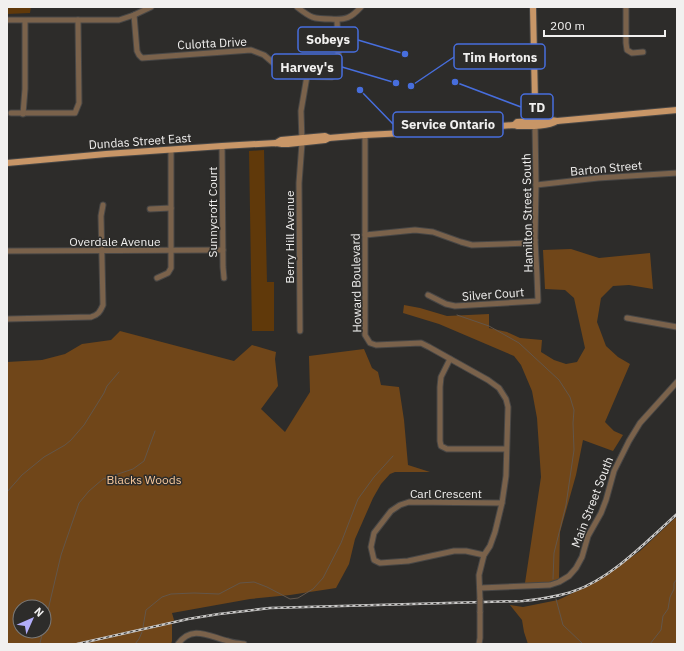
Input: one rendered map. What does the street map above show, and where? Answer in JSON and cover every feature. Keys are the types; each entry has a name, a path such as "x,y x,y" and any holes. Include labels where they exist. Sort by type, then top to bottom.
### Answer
{"main road":[{"path":"533,7 535,103 533,106 533,116 535,123"},
{"name":"Dundas Street East","path":"7,163 106,154 276,143 281,140 302,140 325,136 329,138 514,125 517,122 535,123 551,120 557,121 677,110"}],"street":[{"path":"7,20 119,20 151,7"},
{"path":"297,7 308,15 318,19 337,20 349,18 361,7"},
{"path":"626,7 626,43 628,50 632,53 643,52"},
{"name":"Culotta Drive","path":"134,15 137,51 142,58 251,50 264,55 285,73 295,76 332,77 338,71 337,20"},
{"path":"11,113 75,112 79,103 78,20"},
{"path":"23,114 25,89 25,21"},
{"name":"Berry Hill Avenue","path":"300,331 299,183 302,140 302,111 307,76"},
{"name":"Hamilton Street South","path":"535,123 535,240 538,300"},
{"name":"Howard Boulevard","path":"365,135 365,335 370,343 376,345 421,343 488,380 499,388 506,398 508,407 506,476 502,503 495,532 490,546 484,555 479,575 479,644"},
{"name":"Sunnycroft Court","path":"222,146 224,278"},
{"path":"157,278 166,274 171,268 171,150"},
{"name":"Barton Street","path":"536,184 677,173"},
{"path":"7,319 96,316 103,305 101,216 104,205"},
{"path":"150,208 171,208"},
{"path":"365,235 415,230 433,232 472,245 530,243 535,240"},
{"name":"Overdale Avenue","path":"7,252 223,250"},
{"name":"Silver Court","path":"428,295 446,304 454,306 538,300"},
{"path":"627,318 677,327"},
{"path":"450,359 441,376 441,446 447,449 506,449"},
{"name":"Main Street South","path":"480,588 550,585 569,576 582,558 588,536 601,513 614,471 626,447 640,423 677,382"},
{"name":"Carl Crescent","path":"484,555 466,551 454,551 408,561 380,563 374,560 372,547 374,533 390,511 400,505 409,502 502,503"},
{"path":"178,644 189,634 196,632 229,642 244,644"}],"shaded area":[{"path":"7,7 31,7 30,13 7,14"},
{"path":"264,150 267,282 274,282 274,331 252,331 249,151"}],"green space":[{"path":"571,249 599,258 650,253 653,289 629,285 613,286 601,298 597,322 606,346 618,357 630,364 605,422 614,431 623,435 613,451 583,440 576,475 560,532 559,579 541,585 525,583 541,477 537,418 532,391 521,365 514,356 439,324 403,313 404,305 447,316 489,314 489,328 507,332 520,338 542,340 541,352 554,360 566,364 577,362 585,348 574,298 565,290 545,289 543,250"},
{"name":"Blacks Woods","path":"120,331 234,361 252,345 276,352 275,359 278,386 261,409 285,432 310,392 309,356 364,349 372,368 378,372 381,385 399,387 408,465 430,472 395,472 390,474 381,484 373,498 355,539 349,564 336,588 250,599 172,613 174,620 172,624 171,644 7,644 7,362 42,360 65,354 82,344 111,340"},
{"path":"677,517 677,644 528,644 522,620 510,605 523,607 558,600 594,583 640,551"}],"waterway":[{"path":"457,315 489,326 519,343 559,380 570,397 574,410 574,450 566,505 554,553 553,579"},
{"path":"7,492 22,475 44,457 71,440 84,425 107,386 119,372"},
{"path":"51,599 61,555 79,503 89,491 103,479 133,469 144,461 155,431"},
{"path":"143,627 146,610 162,597 171,594 219,594 240,583 254,582 290,599 298,598 313,589 323,578 341,543 358,499 374,477 393,456"},
{"path":"650,644 661,630 663,616 668,609 670,597 674,589 674,583 677,579"},
{"path":"556,599 563,625 583,644"},
{"path":"135,644 142,632"},
{"path":"41,639 41,644"}],"railway":[{"path":"77,644 188,619 270,608 523,601 542,599 574,591 602,578 641,547 677,514"}],"place":[{"name":"Sobeys","path":"405,54"},
{"name":"TD","path":"455,82"},
{"name":"Harvey's","path":"396,83"},
{"name":"Tim Hortons","path":"411,86"},
{"name":"Service Ontario","path":"360,90"}]}
